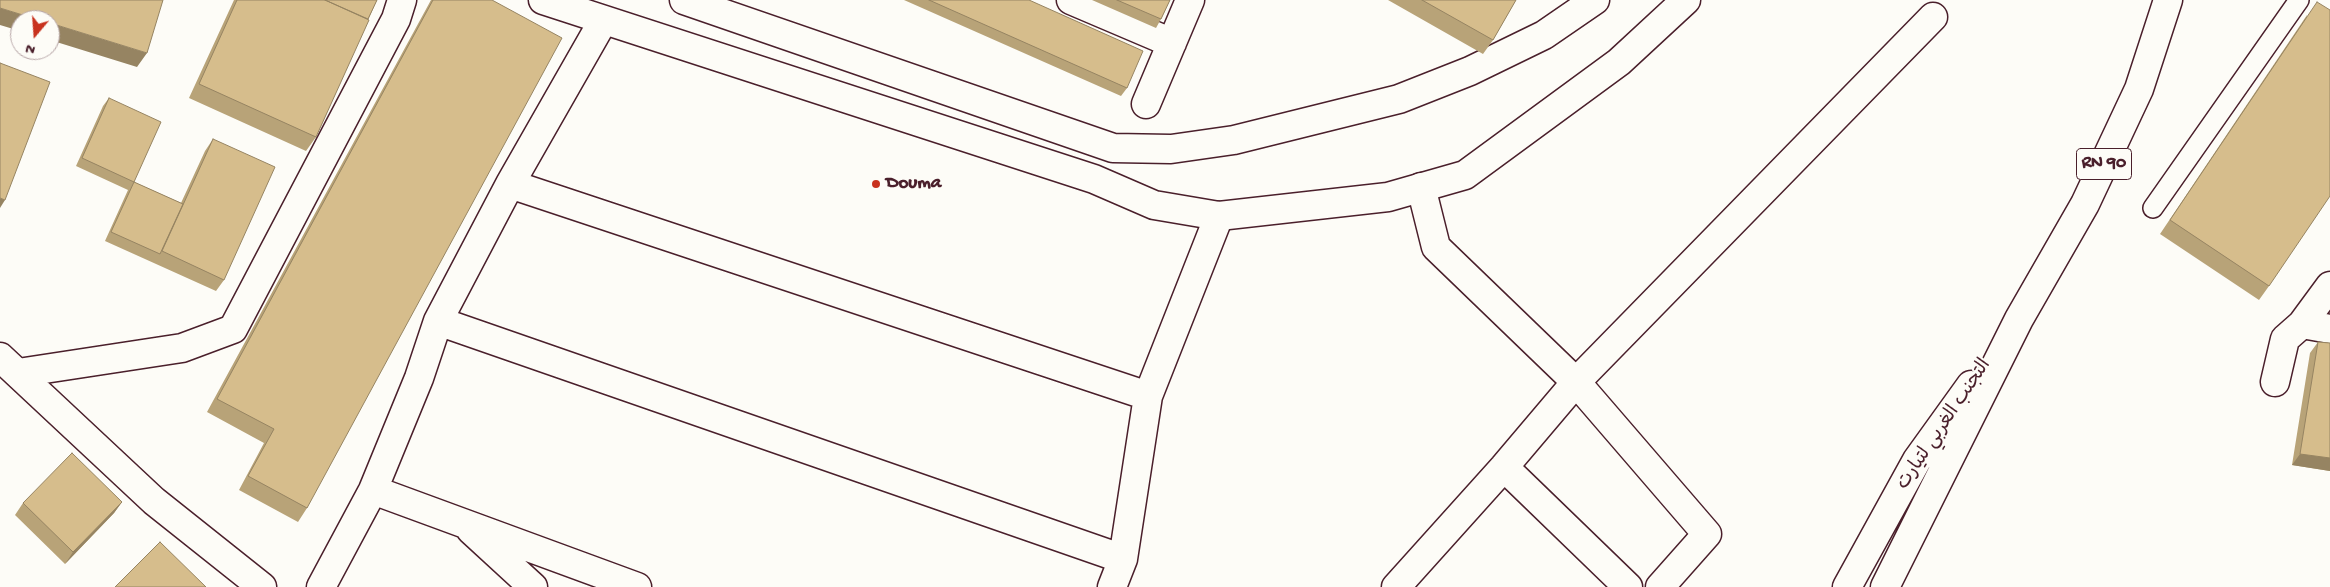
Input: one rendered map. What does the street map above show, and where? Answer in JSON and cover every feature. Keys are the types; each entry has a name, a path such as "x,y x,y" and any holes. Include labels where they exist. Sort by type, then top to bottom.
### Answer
{"main road":[{"path":"9,365 182,348 233,329 396,19 402,0"},
{"path":"543,0 1094,179 1154,205 1219,216 1388,197 1465,175 1619,62 1686,0"},
{"path":"684,0 1113,148 1170,149 1234,140 1399,99 1470,71 1544,35 1595,0"},
{"path":"1071,0 1172,43"},
{"path":"1146,104 1190,0"},
{"name":"التجنب الغربي لتيارت","path":"1885,587 2018,318 2085,204 2139,90 2168,0"},
{"path":"1396,587 1504,467 1576,382 1933,17"},
{"path":"321,587 373,490 419,378 438,322 510,184 604,21"},
{"path":"510,184 1148,396"},
{"path":"1421,187 1436,247 1576,382 1707,534 1660,587"},
{"path":"1122,587 1123,559 1148,396 1219,216"},
{"path":"2275,382 2285,339 2302,324 2330,286"},
{"name":"التجنب الغربي لتيارت","path":"1847,587 1917,460 2018,318"},
{"path":"438,322 1123,559"},
{"path":"2302,324 2330,329"},
{"path":"9,365 154,502 262,587"},
{"path":"1504,467 1628,587"},
{"path":"373,490 637,587"},
{"path":"461,521 533,587"},
{"path":"1112,587 1123,559"}],"lane":[{"path":"2153,208 2299,0"}],"building":[{"path":"0,0 163,0 147,53 60,26 60,10 10,11 0,8"},
{"path":"237,0 325,0 369,20 316,137 199,84"},
{"path":"325,0 377,0 368,19"},
{"path":"433,0 492,0 562,38 307,508 248,476 274,429 217,399"},
{"path":"929,0 1029,0 1143,51 1127,88"},
{"path":"1117,0 1170,0 1161,19"},
{"path":"1422,0 1516,0 1493,40"},
{"path":"2317,2 2330,10 2330,196 2269,286 2170,220"},
{"path":"0,63 50,82 5,200 0,198"},
{"path":"109,98 161,122 134,182 82,158"},
{"path":"213,139 275,167 224,280 162,251"},
{"path":"134,182 183,204 160,254 111,232"},
{"path":"2318,342 2330,343 2330,458 2300,454"},
{"path":"72,453 122,502 73,552 23,503"},
{"path":"160,542 206,587 115,587"}],"place":[{"name":"Douma","path":"876,184"}]}
